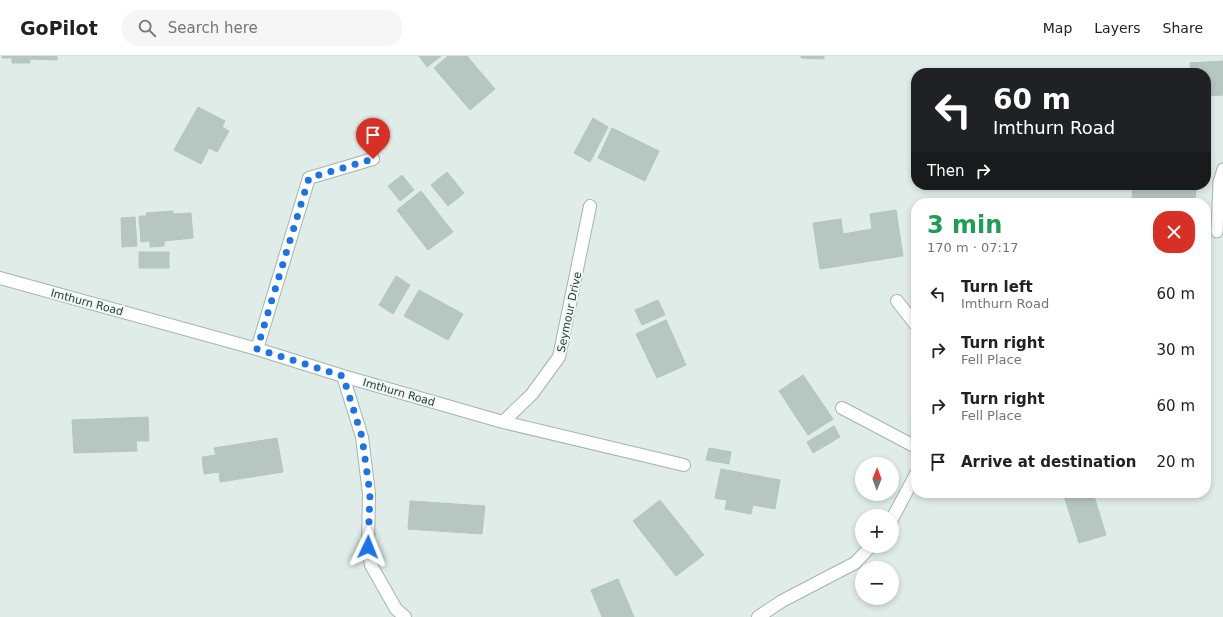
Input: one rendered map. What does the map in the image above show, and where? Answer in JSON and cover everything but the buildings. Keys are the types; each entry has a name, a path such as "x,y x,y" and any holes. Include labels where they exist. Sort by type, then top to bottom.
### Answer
{"street":[{"path":"257,349 309,178 373,159"},
{"name":"Seymour Drive","path":"503,422 532,394 559,357 590,206"},
{"name":"Imthurn Road","path":"0,278 257,349 343,376 503,422 684,465"},
{"path":"897,302 911,319"},
{"path":"343,376 362,437 370,494 368,547 371,566 396,609 405,617"},
{"path":"842,408 911,444"},
{"path":"897,509 911,483"},
{"path":"758,617 782,601 855,563 864,553"}],"lane":[{"path":"1217,232 1219,182 1223,169"}],"route":[{"path":"368,547 370,494 362,437 343,376 257,349 309,178 373,159"}]}
